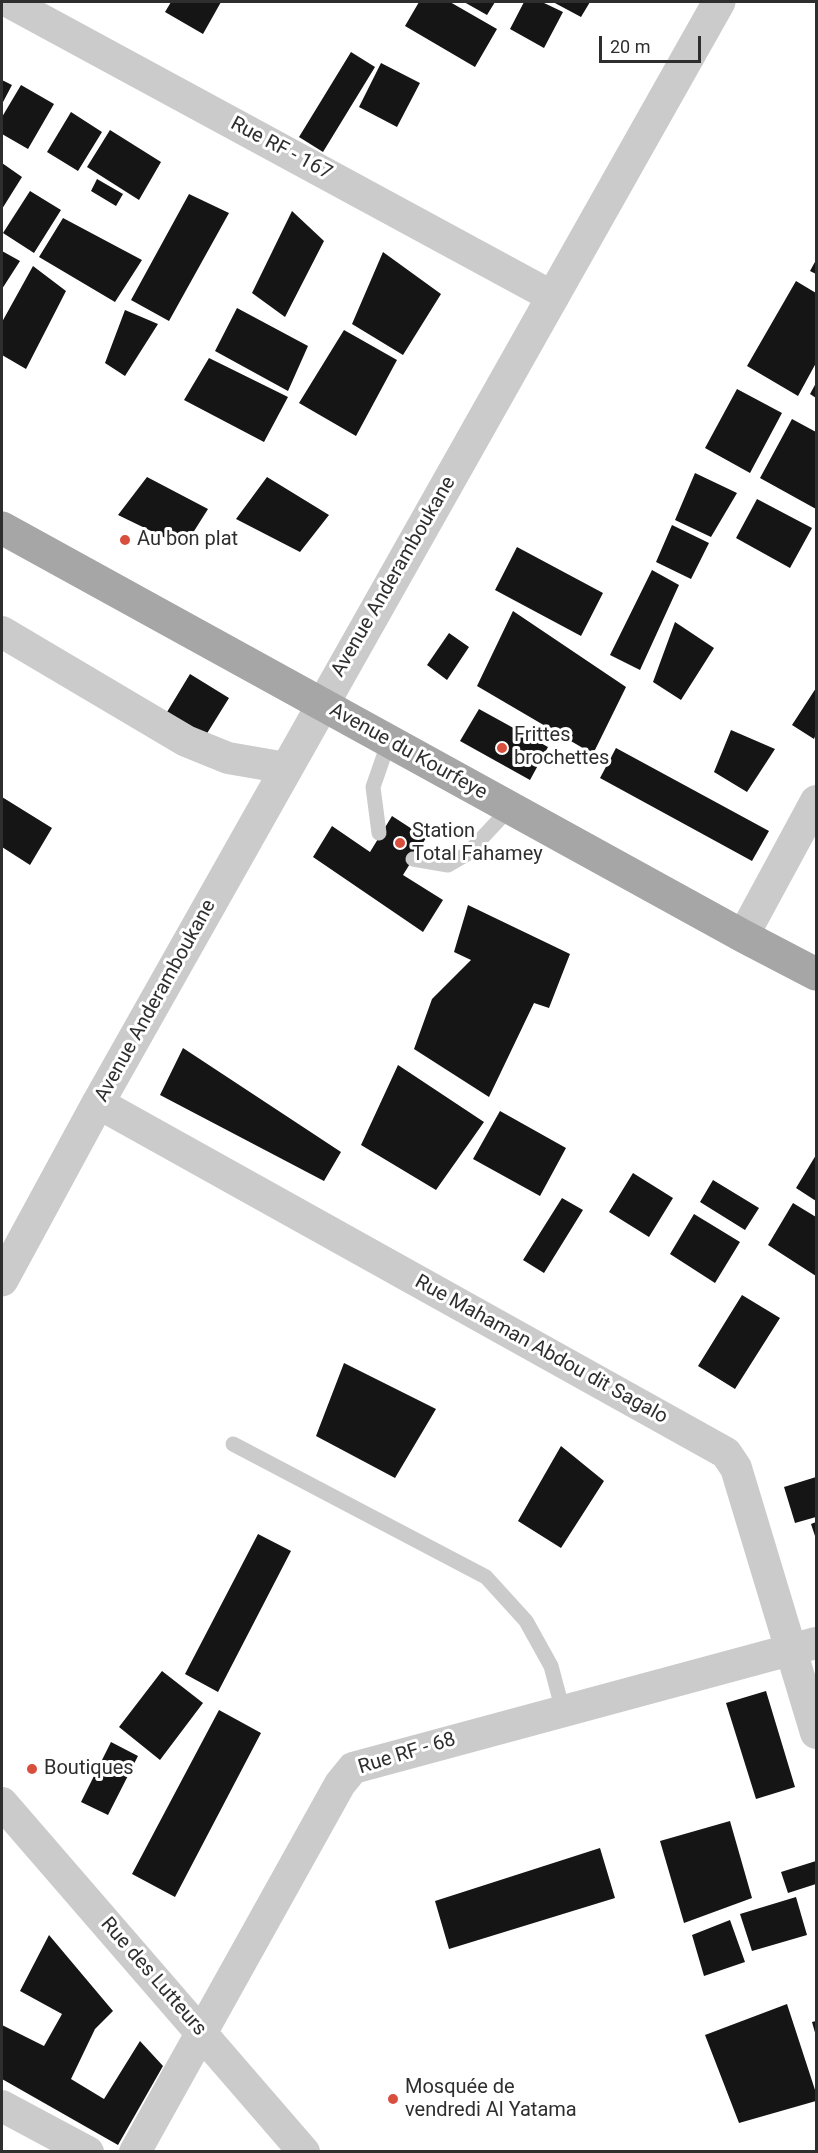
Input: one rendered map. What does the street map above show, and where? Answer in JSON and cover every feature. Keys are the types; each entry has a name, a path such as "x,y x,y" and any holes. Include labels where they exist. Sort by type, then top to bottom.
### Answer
{"main road":[{"name":"Avenue du Kourfeye","path":"2,528 816,974"}],"street":[{"name":"Rue RF - 167","path":"9,2 553,297"},
{"name":"Avenue Anderamboukane","path":"2,1280 98,1102 719,2"},
{"path":"2,632 186,741 228,758 286,768"},
{"path":"743,936 816,801"},
{"name":"Rue Mahaman Abdou dit Sagalo","path":"98,1102 726,1453 736,1468 804,1646 816,1733"},
{"name":"Rue RF - 68","path":"135,2151 340,1784 353,1768 804,1646"},
{"name":"Rue des Lutteurs","path":"2,1803 304,2151"},
{"path":"2,2106 88,2151"}],"lane":[{"path":"380,833 373,787 389,741"},
{"path":"413,859 448,865 467,854 510,808"},
{"path":"233,1444 486,1577 526,1621 551,1666 563,1711"}],"building":[{"path":"171,2 221,2 203,34 165,12"},
{"path":"419,2 450,2 497,29 475,67 405,26"},
{"path":"464,2 495,2 487,15"},
{"path":"524,2 542,2 563,12 544,48 510,29"},
{"path":"553,2 590,2 581,17"},
{"path":"351,52 375,67 323,152 299,137"},
{"path":"381,63 420,83 397,127 359,107"},
{"path":"2,80 12,85 2,104"},
{"path":"21,85 54,104 28,149 2,134 2,117"},
{"path":"71,112 102,132 78,171 47,152"},
{"path":"110,130 161,162 139,200 87,167"},
{"path":"2,163 22,177 2,209"},
{"path":"97,179 123,194 116,206 91,191"},
{"path":"30,191 61,210 34,253 3,233"},
{"path":"189,194 229,213 169,321 131,300"},
{"path":"292,211 324,241 285,317 252,293"},
{"path":"63,218 142,260 115,302 39,257"},
{"path":"2,251 20,261 2,289"},
{"path":"383,252 441,294 403,355 352,324"},
{"path":"816,260 816,274 810,271"},
{"path":"33,266 66,291 26,369 2,355 2,322"},
{"path":"796,281 816,293 816,363 798,396 747,366"},
{"path":"237,308 308,346 288,391 215,351"},
{"path":"125,310 158,324 125,376 105,363"},
{"path":"344,330 397,360 356,436 299,403"},
{"path":"209,358 288,397 264,442 184,400"},
{"path":"816,383 816,398 810,394"},
{"path":"737,389 782,413 750,473 705,448"},
{"path":"792,419 816,432 816,509 760,478"},
{"path":"695,473 737,493 711,537 675,520"},
{"path":"147,477 208,509 184,547 118,515"},
{"path":"267,477 329,515 300,552 236,519"},
{"path":"757,499 812,528 790,568 736,538"},
{"path":"672,525 709,543 691,579 656,562"},
{"path":"517,547 603,593 581,636 495,590"},
{"path":"652,570 679,585 640,670 610,655"},
{"path":"513,611 626,687 593,754 477,686"},
{"path":"675,622 714,648 681,700 653,682"},
{"path":"449,633 469,647 447,680 427,665"},
{"path":"190,674 229,698 206,735 167,712"},
{"path":"816,688 816,734 814,739 792,725"},
{"path":"479,709 548,747 530,780 460,741"},
{"path":"731,730 775,749 747,792 714,772"},
{"path":"616,748 769,831 752,861 600,778"},
{"path":"2,797 52,828 30,865 2,847"},
{"path":"392,816 426,838 403,875 443,900 423,932 313,857 332,826 370,852"},
{"path":"468,905 570,954 549,1008 534,1003 489,1097 414,1049 432,999 471,960 454,952"},
{"path":"183,1048 341,1152 324,1181 160,1095"},
{"path":"398,1065 484,1122 436,1190 361,1145"},
{"path":"500,1111 566,1148 540,1196 473,1159"},
{"path":"816,1155 816,1201 796,1188"},
{"path":"633,1173 673,1198 649,1237 609,1212"},
{"path":"713,1180 759,1208 745,1230 700,1202"},
{"path":"562,1198 583,1210 544,1273 523,1260"},
{"path":"793,1203 816,1217 816,1276 768,1245"},
{"path":"694,1214 740,1242 715,1283 670,1254"},
{"path":"742,1295 780,1318 735,1389 698,1366"},
{"path":"344,1363 436,1409 395,1478 316,1436"},
{"path":"561,1446 604,1481 561,1548 518,1521"},
{"path":"816,1477 816,1517 795,1523 784,1487"},
{"path":"816,1522 816,1539 811,1524"},
{"path":"258,1534 291,1551 218,1692 185,1674"},
{"path":"162,1671 203,1703 160,1760 119,1727"},
{"path":"766,1691 795,1787 756,1799 726,1703"},
{"path":"219,1710 261,1733 175,1897 132,1874"},
{"path":"111,1742 138,1756 108,1815 81,1802"},
{"path":"730,1821 752,1898 684,1923 660,1841"},
{"path":"600,1848 615,1898 449,1949 435,1901"},
{"path":"816,1861 816,1884 788,1893 781,1872"},
{"path":"796,1897 807,1935 752,1951 740,1914"},
{"path":"730,1920 745,1962 704,1976 692,1935"},
{"path":"49,1935 113,2011 95,2029 71,2079 104,2099 140,2041 163,2066 118,2145 2,2079 2,2025 44,2046 62,2014 20,1991"},
{"path":"787,2004 816,2093 816,2101 739,2123 705,2035"},
{"path":"816,2021 816,2036 812,2022"}],"place":[{"name":"Au bon plat","path":"125,540"},
{"name":"Frittes brochettes","path":"502,748"},
{"name":"Station Total Fahamey","path":"400,843"},
{"name":"Boutiques","path":"32,1769"},
{"name":"Mosquée de vendredi Al Yatama","path":"393,2099"}]}
